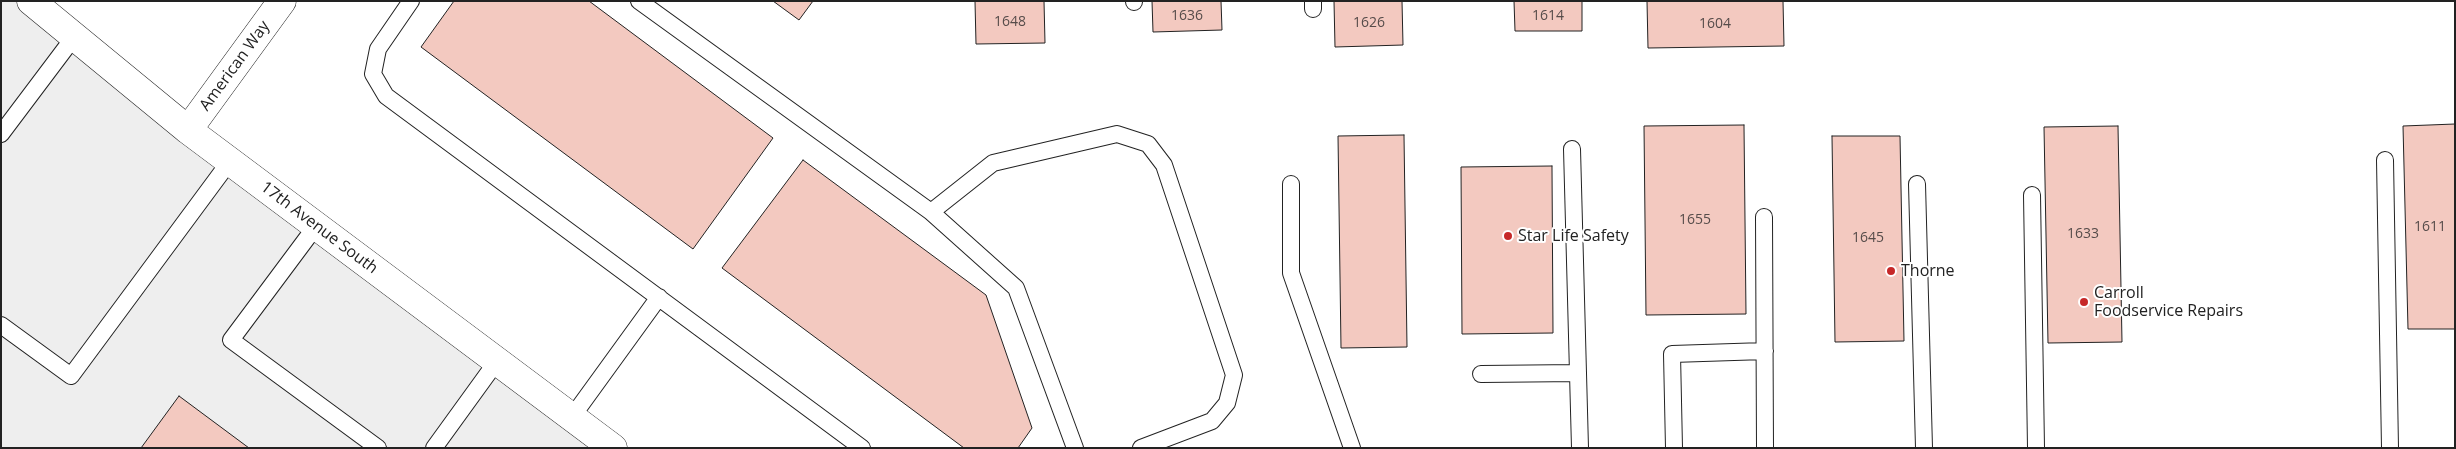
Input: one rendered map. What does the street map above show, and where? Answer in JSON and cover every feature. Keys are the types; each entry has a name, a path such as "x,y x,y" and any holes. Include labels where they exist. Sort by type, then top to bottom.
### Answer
{"street":[{"name":"17th Avenue South","path":"31,1 188,130 613,448"},
{"name":"American Way","path":"188,130 282,1"}],"lane":[{"path":"412,1 378,49 373,74 386,96 862,448"},
{"path":"639,1 931,212 1016,288 1075,448"},
{"path":"1,134 74,37"},
{"path":"931,212 992,163 1117,134 1148,144 1164,164 1234,375 1227,403 1212,421 1141,448"},
{"path":"1572,149 1580,448"},
{"path":"2385,160 2390,448"},
{"path":"1,325 71,376 230,161"},
{"path":"1291,184 1292,273 1352,448"},
{"path":"1917,184 1924,448"},
{"path":"2032,195 2036,448"},
{"path":"1764,217 1765,448"},
{"path":"316,226 232,340 378,448"},
{"path":"572,417 659,297"},
{"path":"1674,448 1672,354 1765,351"},
{"path":"434,448 497,361"},
{"path":"1481,374 1578,373"}],"shaded area":[{"path":"1,1 31,1 613,448 1,448"}],"building":[{"path":"454,1 589,1 773,138 693,249 421,47"},
{"path":"773,1 813,1 799,20"},
{"path":"975,1 1044,1 1045,43 976,44"},
{"path":"1152,1 1221,1 1222,30 1153,32"},
{"path":"1334,1 1402,1 1403,45 1335,47"},
{"path":"1514,1 1582,1 1582,31 1515,31"},
{"path":"1647,1 1783,1 1784,46 1648,48"},
{"path":"2455,124 2455,329 2408,329 2403,126"},
{"path":"1744,125 1746,314 1646,315 1644,126"},
{"path":"2118,126 2122,342 2048,343 2044,127"},
{"path":"1404,135 1407,347 1341,348 1338,136"},
{"path":"1832,136 1900,136 1904,341 1835,342"},
{"path":"803,160 986,295 1032,428 1018,448 964,448 722,268"},
{"path":"1552,166 1553,333 1462,334 1461,167"},
{"path":"179,396 249,448 141,448"}],"place":[{"name":"Star Life Safety","path":"1508,236"},
{"name":"Thorne","path":"1891,271"},
{"name":"Carroll Foodservice Repairs","path":"2084,302"}]}
